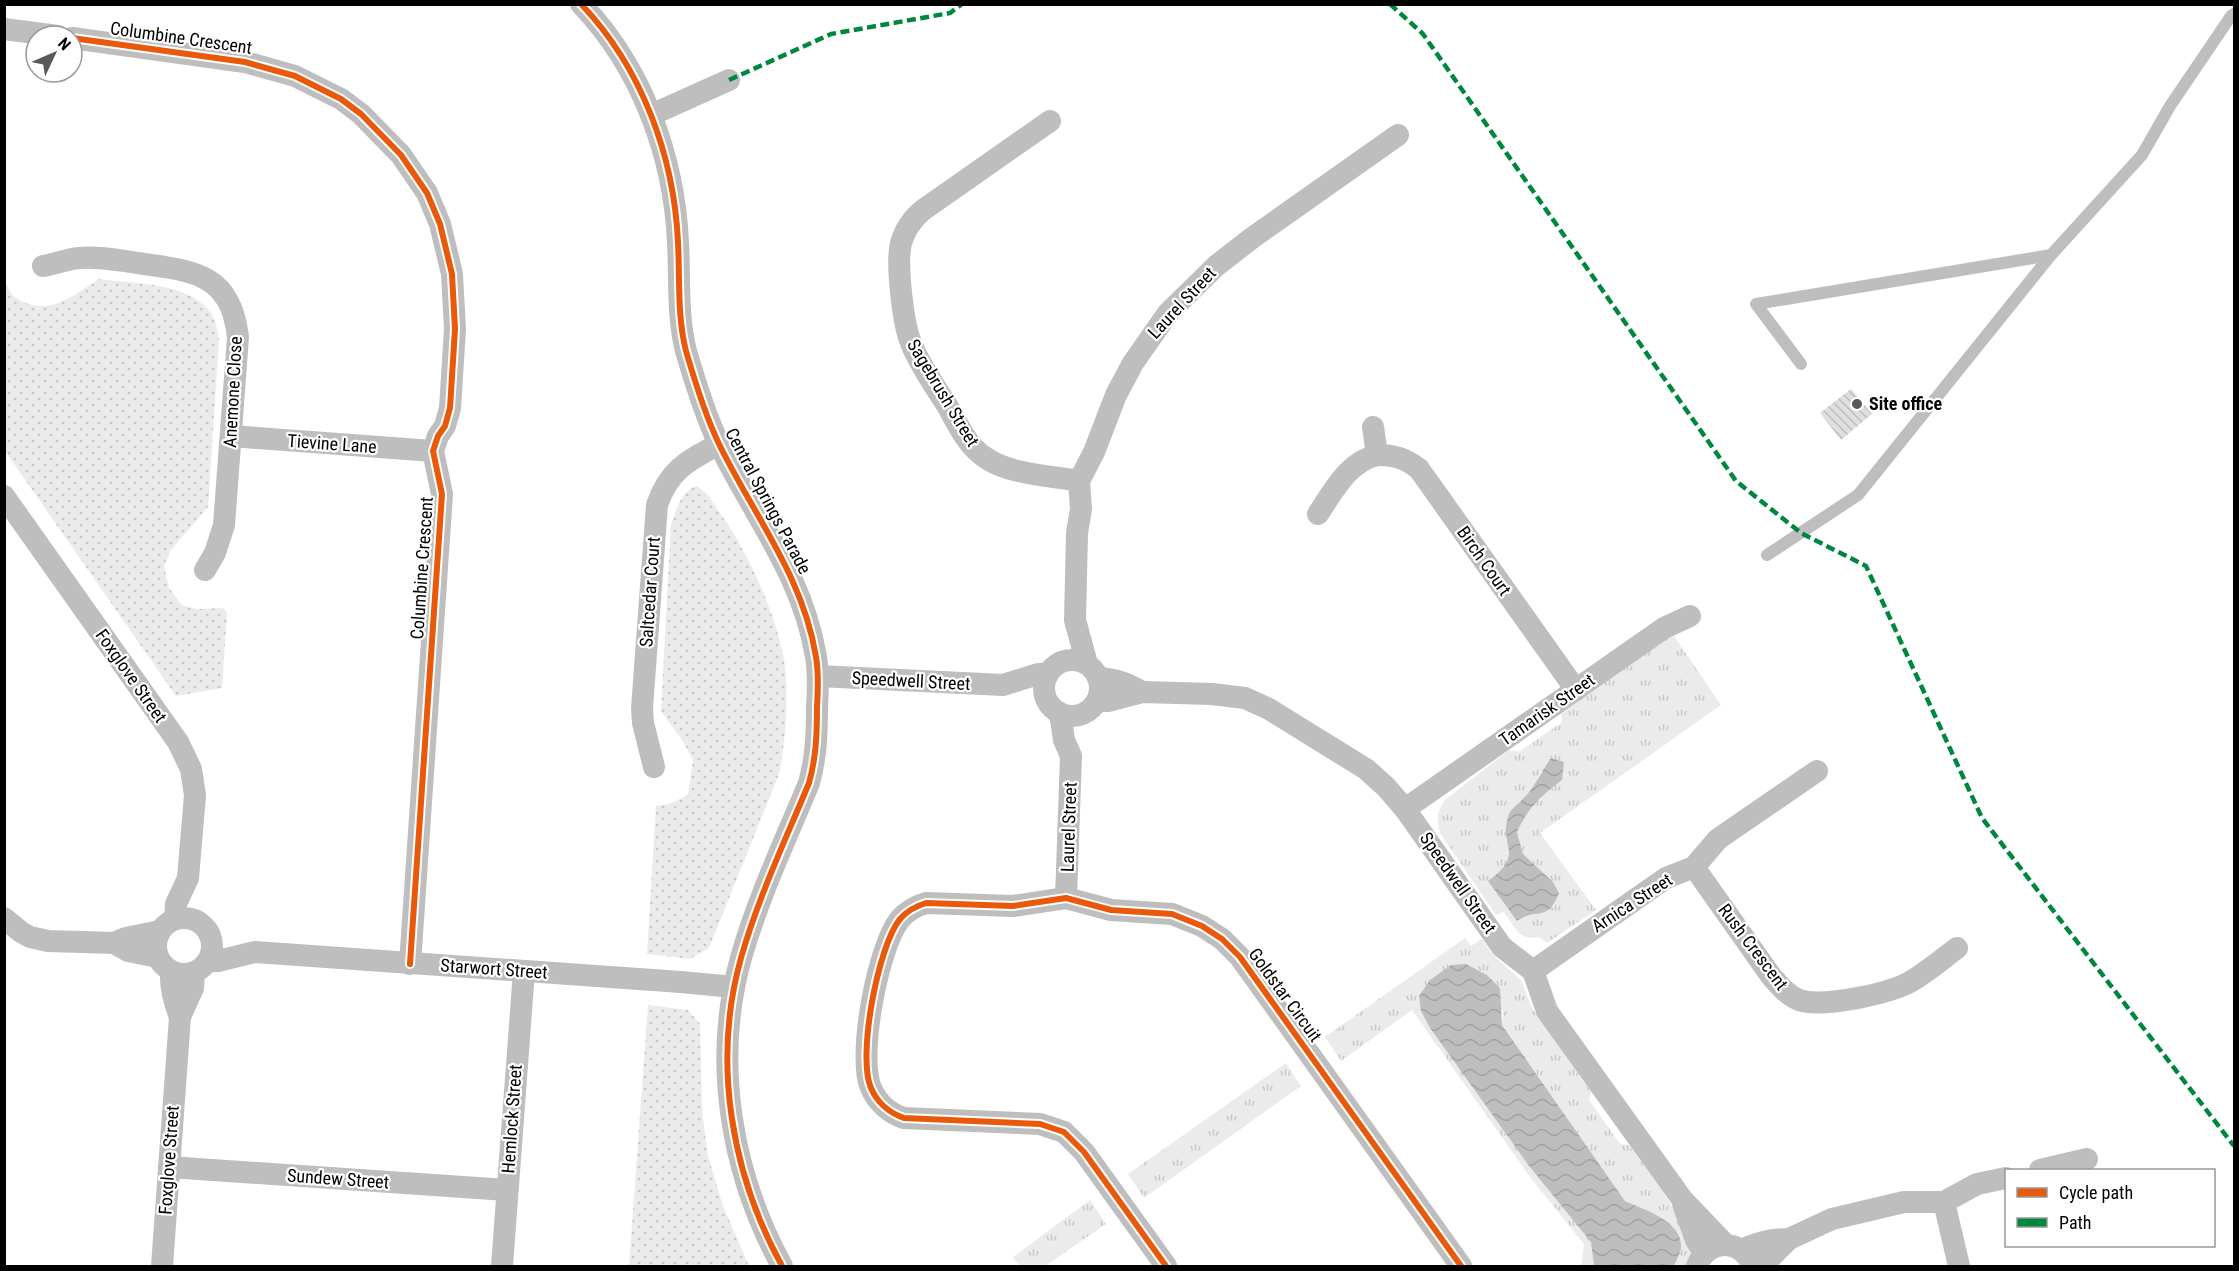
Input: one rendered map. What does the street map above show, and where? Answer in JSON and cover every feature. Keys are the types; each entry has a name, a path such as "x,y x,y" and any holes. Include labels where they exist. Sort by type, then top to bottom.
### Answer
{"street":[{"name":"Central Springs Parade","path":"581,4 635,79 651,115 664,151 677,217 681,328 686,350 707,416 719,444 766,526 796,587 813,639 818,676 817,746 814,764 809,783 759,904 742,957 734,987 727,1070 729,1107 747,1186 761,1223 782,1266"},
{"path":"4,29 24,32"},
{"name":"Columbine Crescent","path":"84,40 245,62 278,70 317,86 341,99 361,114 386,138 427,193 440,224 453,274 455,329 450,408 445,426 438,436 433,451 442,494 410,964"},
{"path":"651,115 729,80"},
{"name":"Sagebrush Street","path":"1050,121 915,217 908,225 900,246 904,320 910,343 963,433 977,452 999,465 1079,481"},
{"name":"Laurel Street","path":"1079,481 1094,452 1128,371 1151,335 1191,288 1234,252 1398,135"},
{"name":"Anemone Close","path":"43,266 76,258 96,257 194,272 215,286 229,302 234,312 238,338 224,525 215,553 205,570"},
{"path":"1318,514 1350,470 1359,462 1377,455 1373,427"},
{"name":"Tievine Lane","path":"231,436 433,451"},
{"name":"Saltcedar Court","path":"654,767 642,708 657,505 662,491 674,472 691,459 719,444"},
{"name":"Birch Court","path":"1377,455 1399,456 1419,469 1576,690"},
{"path":"1075,620 1054,668 1045,682 1071,707 1099,693 1075,620 1077,533 1081,509 1079,481"},
{"name":"Foxglove Street","path":"4,496 186,756 192,769 195,795 188,878 167,925"},
{"name":"Tamarisk Street","path":"1405,809 1664,628 1690,616"},
{"path":"1054,668 1069,660 1092,671"},
{"name":"Speedwell Street","path":"818,676 1003,685 1054,668"},
{"name":"Speedwell Street","path":"1092,671 1127,683 1142,692"},
{"name":"Speedwell Street","path":"1003,685 1017,693 1071,707 1142,692 1232,696 1257,703 1366,769 1386,787 1405,809 1502,947 1533,971"},
{"name":"Laurel Street","path":"1066,898 1071,756 1064,740 1071,707"},
{"name":"Arnica Street","path":"1533,971 1666,878 1694,867 1718,839 1817,771"},
{"name":"Rush Crescent","path":"1694,867 1771,976 1782,988 1801,1001 1825,1003 1891,989 1910,982 1957,948"},
{"name":"Foxglove Street","path":"188,878 194,890 205,929"},
{"name":"Goldstar Circuit","path":"1166,1266 1084,1152 1064,1132 1040,1124 904,1118 895,1115 871,1088 868,1079 866,1048 873,993 890,937 899,920 907,912 926,903 1013,906 1066,898 1111,910 1159,912 1185,918 1202,926 1231,947 1461,1266"},
{"path":"7,927 38,939 114,943 167,925 183,917 205,929 212,953 201,967 186,974 128,951 114,943"},
{"path":"165,964 156,939 167,925"},
{"name":"Starwort Street","path":"205,929 255,952"},
{"name":"Starwort Street","path":"201,967 255,952 734,987"},
{"name":"Foxglove Street","path":"165,964 180,1017"},
{"name":"Foxglove Street","path":"162,1266 180,1017 201,967"},
{"path":"1533,971 1547,1011 1682,1199 1693,1233 1724,1256 1756,1243 1772,1239 1789,1239"},
{"name":"Hemlock Street","path":"502,1266 524,972"},
{"path":"2044,1169 2087,1159"},
{"name":"Sundew Street","path":"168,1167 507,1190"},
{"path":"1762,1266 1789,1239 1832,1219 1904,1202 1944,1202 1977,1185 2005,1178"},
{"path":"1944,1202 1959,1266"}],"lane":[{"path":"1767,555 1858,495 2051,255 2142,155 2170,106 2231,16 2235,14"},
{"path":"1801,364 1756,304 2051,255"}],"green space":[{"path":"99,279 174,290 200,302 214,318 219,339 208,507 171,550 164,566 169,588 182,605 197,609 223,608 227,613 222,688 176,696 5,451 5,280 10,291 18,299 36,306 46,306 73,296"},
{"path":"695,486 707,494 714,503 741,546 758,580 778,633 786,678 786,695 784,746 779,774 709,948 690,959 647,954 656,806 669,804 688,795 693,760 661,711 671,525 682,498"},
{"path":"1674,636 1721,705 1540,833 1596,910 1547,943 1539,937 1526,937 1514,928 1504,912 1496,915 1440,833 1438,820 1440,808 1445,800 1509,750 1519,752 1562,722 1561,714 1664,639","holes":["1541,771 1562,780 1536,802 1517,831 1523,854 1553,882 1559,893 1554,906 1524,916 1489,881 1505,868 1509,859 1508,844 1526,796 1534,787"]},
{"path":"1465,938 1471,946 1482,939 1495,957 1521,980 1532,1008 1591,1092 1589,1100 1620,1144 1629,1145 1671,1204 1688,1239 1691,1254 1687,1266 1674,1266 1681,1248 1676,1231 1661,1218 1625,1201 1502,1025 1503,1010 1421,1011 1430,1028 1529,1166 1592,1242 1594,1266 1581,1266 1584,1244 1530,1177 1412,1010 1341,1061 1325,1037"},
{"path":"648,1005 688,1010 700,1024 702,1111 708,1156 723,1206 749,1266 629,1266"},
{"path":"1286,1063 1301,1086 1144,1198 1128,1174"},
{"path":"1090,1200 1106,1224 1045,1266 1020,1266 1013,1257"}],"water":[{"path":"1551,758 1564,762 1562,780 1536,803 1517,832 1523,854 1553,882 1559,893 1551,908 1517,921 1488,881 1500,871 1509,856 1506,825 1510,812 1530,791"},
{"path":"1466,964 1487,975 1500,988 1502,1025 1625,1201 1661,1218 1676,1231 1681,1248 1674,1266 1594,1266 1591,1242 1529,1166 1430,1028 1421,1011 1419,996 1430,980 1451,965"}],"building":[{"path":"1851,389 1872,414 1841,440 1820,413"}],"marked path":[{"path":"729,80 831,34 950,13 962,4"},
{"path":"1390,4 1423,34 1736,481 1801,533 1866,566 1982,818 2234,1146"}],"cycle path":[{"path":"581,4 603,29 621,56 651,115 670,178 678,242 681,324 693,375 719,444 789,573 810,628 816,657 818,670 817,727 815,755 809,783 748,936 732,997 728,1036 728,1076 739,1155 764,1230 782,1266"},
{"path":"84,40 245,62 295,76 341,99 361,114 401,155 427,193 440,224 452,274 455,329 450,408 445,426 438,436 433,451 442,494 410,964"},
{"path":"1166,1266 1084,1152 1064,1132 1040,1124 904,1118 889,1110 877,1098 871,1088 867,1073 868,1028 872,1002 884,952 900,919 909,911 926,903 1013,906 1066,898 1111,910 1172,914 1202,926 1222,939 1240,957 1461,1266"}],"place":[{"name":"Site office","path":"1857,404"}]}
